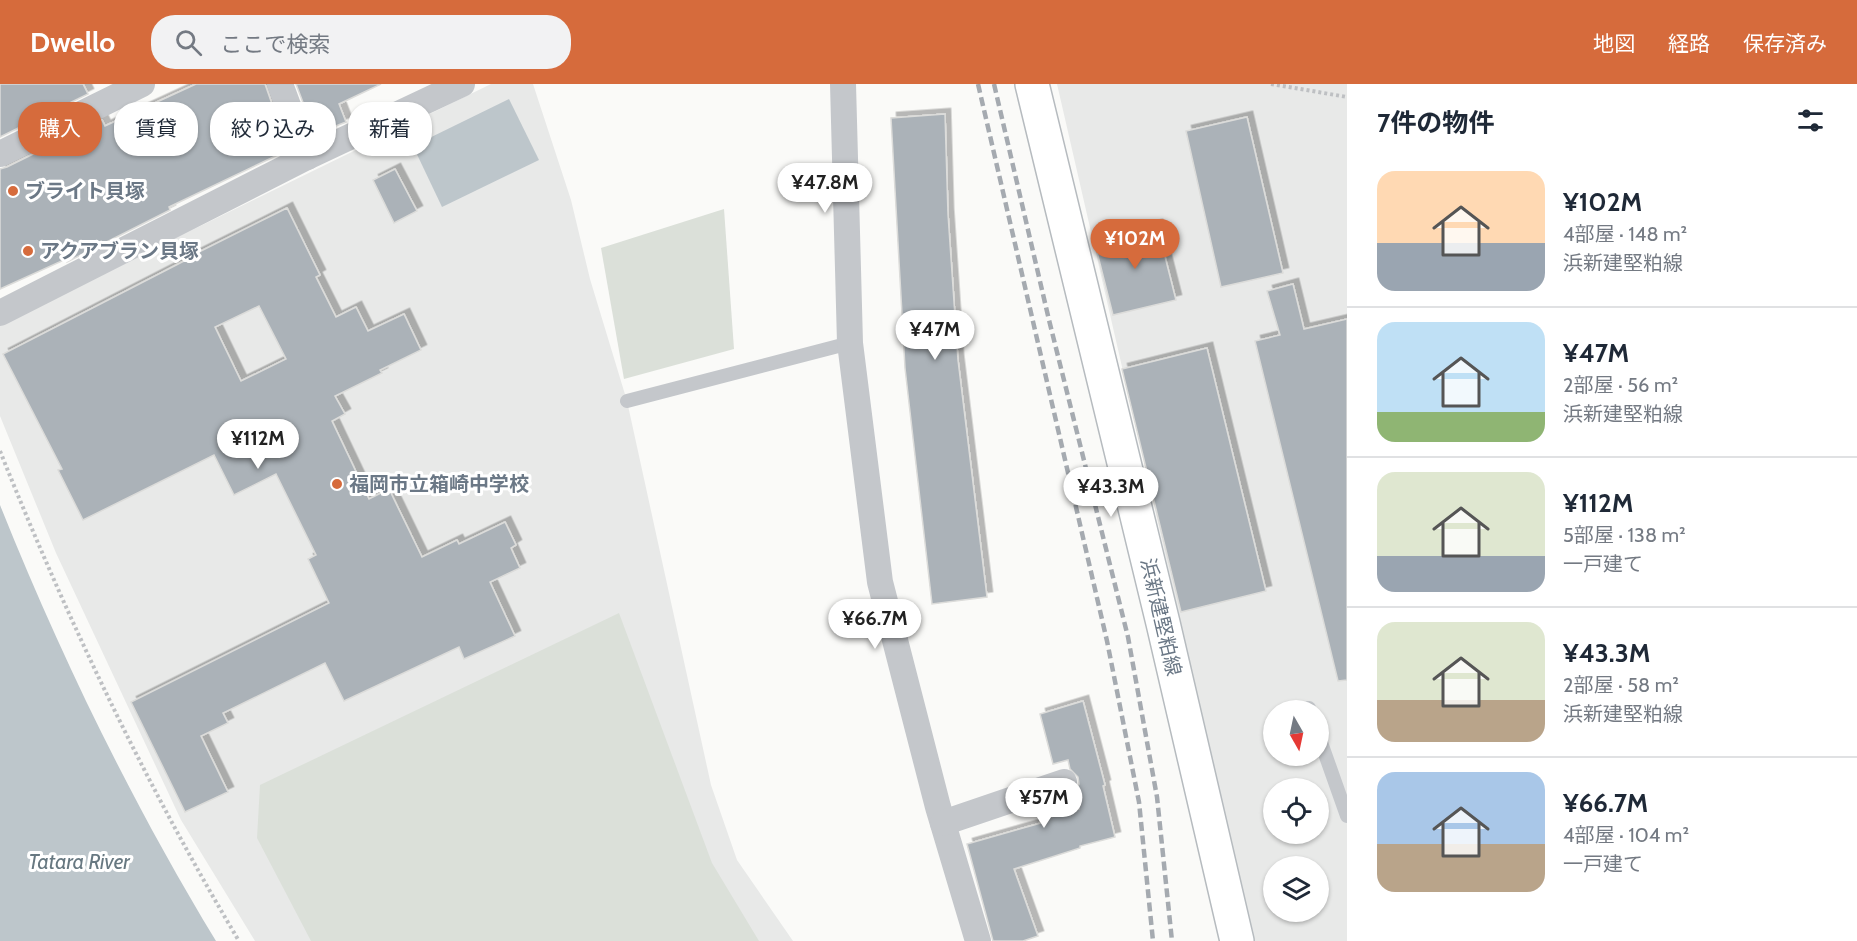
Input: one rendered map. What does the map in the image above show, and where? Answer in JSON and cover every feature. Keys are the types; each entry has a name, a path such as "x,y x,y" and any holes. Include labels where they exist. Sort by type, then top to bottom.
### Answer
{"main road":[{"name":"浜新建堅粕線","path":"1032,84 1237,941"}],"street":[{"path":"0,154 142,84"},
{"path":"280,84 307,157"},
{"path":"0,313 307,157 462,84"},
{"path":"843,84 850,343 880,582 943,823 978,941"},
{"path":"943,823 1064,782"}],"lane":[{"path":"627,401 850,343"},
{"path":"1329,765 1347,816"}],"path":[{"path":"1271,84 1347,97"},
{"path":"0,451 75,625 131,743 211,894 239,941"}],"shaded area":[{"name":"福岡市立箱崎中学校","path":"491,84 533,84 571,200 590,279 627,401 711,785 737,860 793,941 255,941 181,820 56,553 0,416 0,324 348,154 348,156 432,156 432,113"},
{"path":"1057,84 1347,84 1347,941 1254,941"},
{"path":"724,209 734,349 624,379 601,248"},
{"path":"619,613 712,863 759,941 311,941 257,838 260,785"}],"water":[{"path":"509,99 539,160 442,207 418,156 432,156 432,137"},
{"name":"Tatara River","path":"0,505 47,617 99,728 155,836 216,941 0,941"}],"building":[{"path":"0,84 83,84 88,94 72,102 18,102 18,128 0,137"},
{"path":"196,84 265,84 271,102 210,102 210,156 275,156 169,207 170,210 67,262 66,259 0,289 0,169 29,156 102,156 102,120 105,126 114,122 114,156 198,156 198,102 157,102"},
{"path":"296,84 381,84 339,104 346,122 336,126 336,102 303,102"},
{"path":"945,114 948,214 958,360 987,597 932,604 905,368 891,118"},
{"path":"1247,117 1283,273 1221,287 1186,131"},
{"path":"395,169 417,211 394,223 373,180"},
{"path":"287,208 320,275 316,277 336,317 356,307 368,331 404,314 421,350 380,370 382,373 335,396 345,414 332,421 369,499 389,489 422,557 457,540 459,544 505,522 516,545 511,548 520,568 490,582 515,636 464,659 459,647 344,701 325,663 223,713 228,723 201,736 228,792 185,812 131,702 329,603 308,559 316,555 276,474 234,495 214,455 83,520 58,470 62,469 3,354","holes":["259,306 286,359 241,381 215,327"]},
{"path":"1157,225 1176,300 1113,315 1094,240"},
{"path":"1293,284 1304,329 1347,319 1347,680 1338,681 1255,341 1280,335 1267,291"},
{"path":"1207,348 1266,591 1181,612 1122,369"},
{"path":"1083,701 1105,785 1103,786 1115,837 1080,846 1080,848 1014,869 1038,936 1023,941 993,941 967,844 1041,823 1040,820 1079,809 1075,792 1079,784 1078,777 1070,769 1068,760 1053,764 1040,714"}],"railway":[{"path":"978,84 1107,641 1139,802 1153,941"},
{"path":"994,84 1049,320 1128,637 1157,797 1172,941"}],"place":[{"name":"ブライト貝塚","path":"13,191"},
{"name":"アクアブラン貝塚","path":"28,251"},
{"name":"福岡市立箱崎中学校","path":"337,484"}]}
